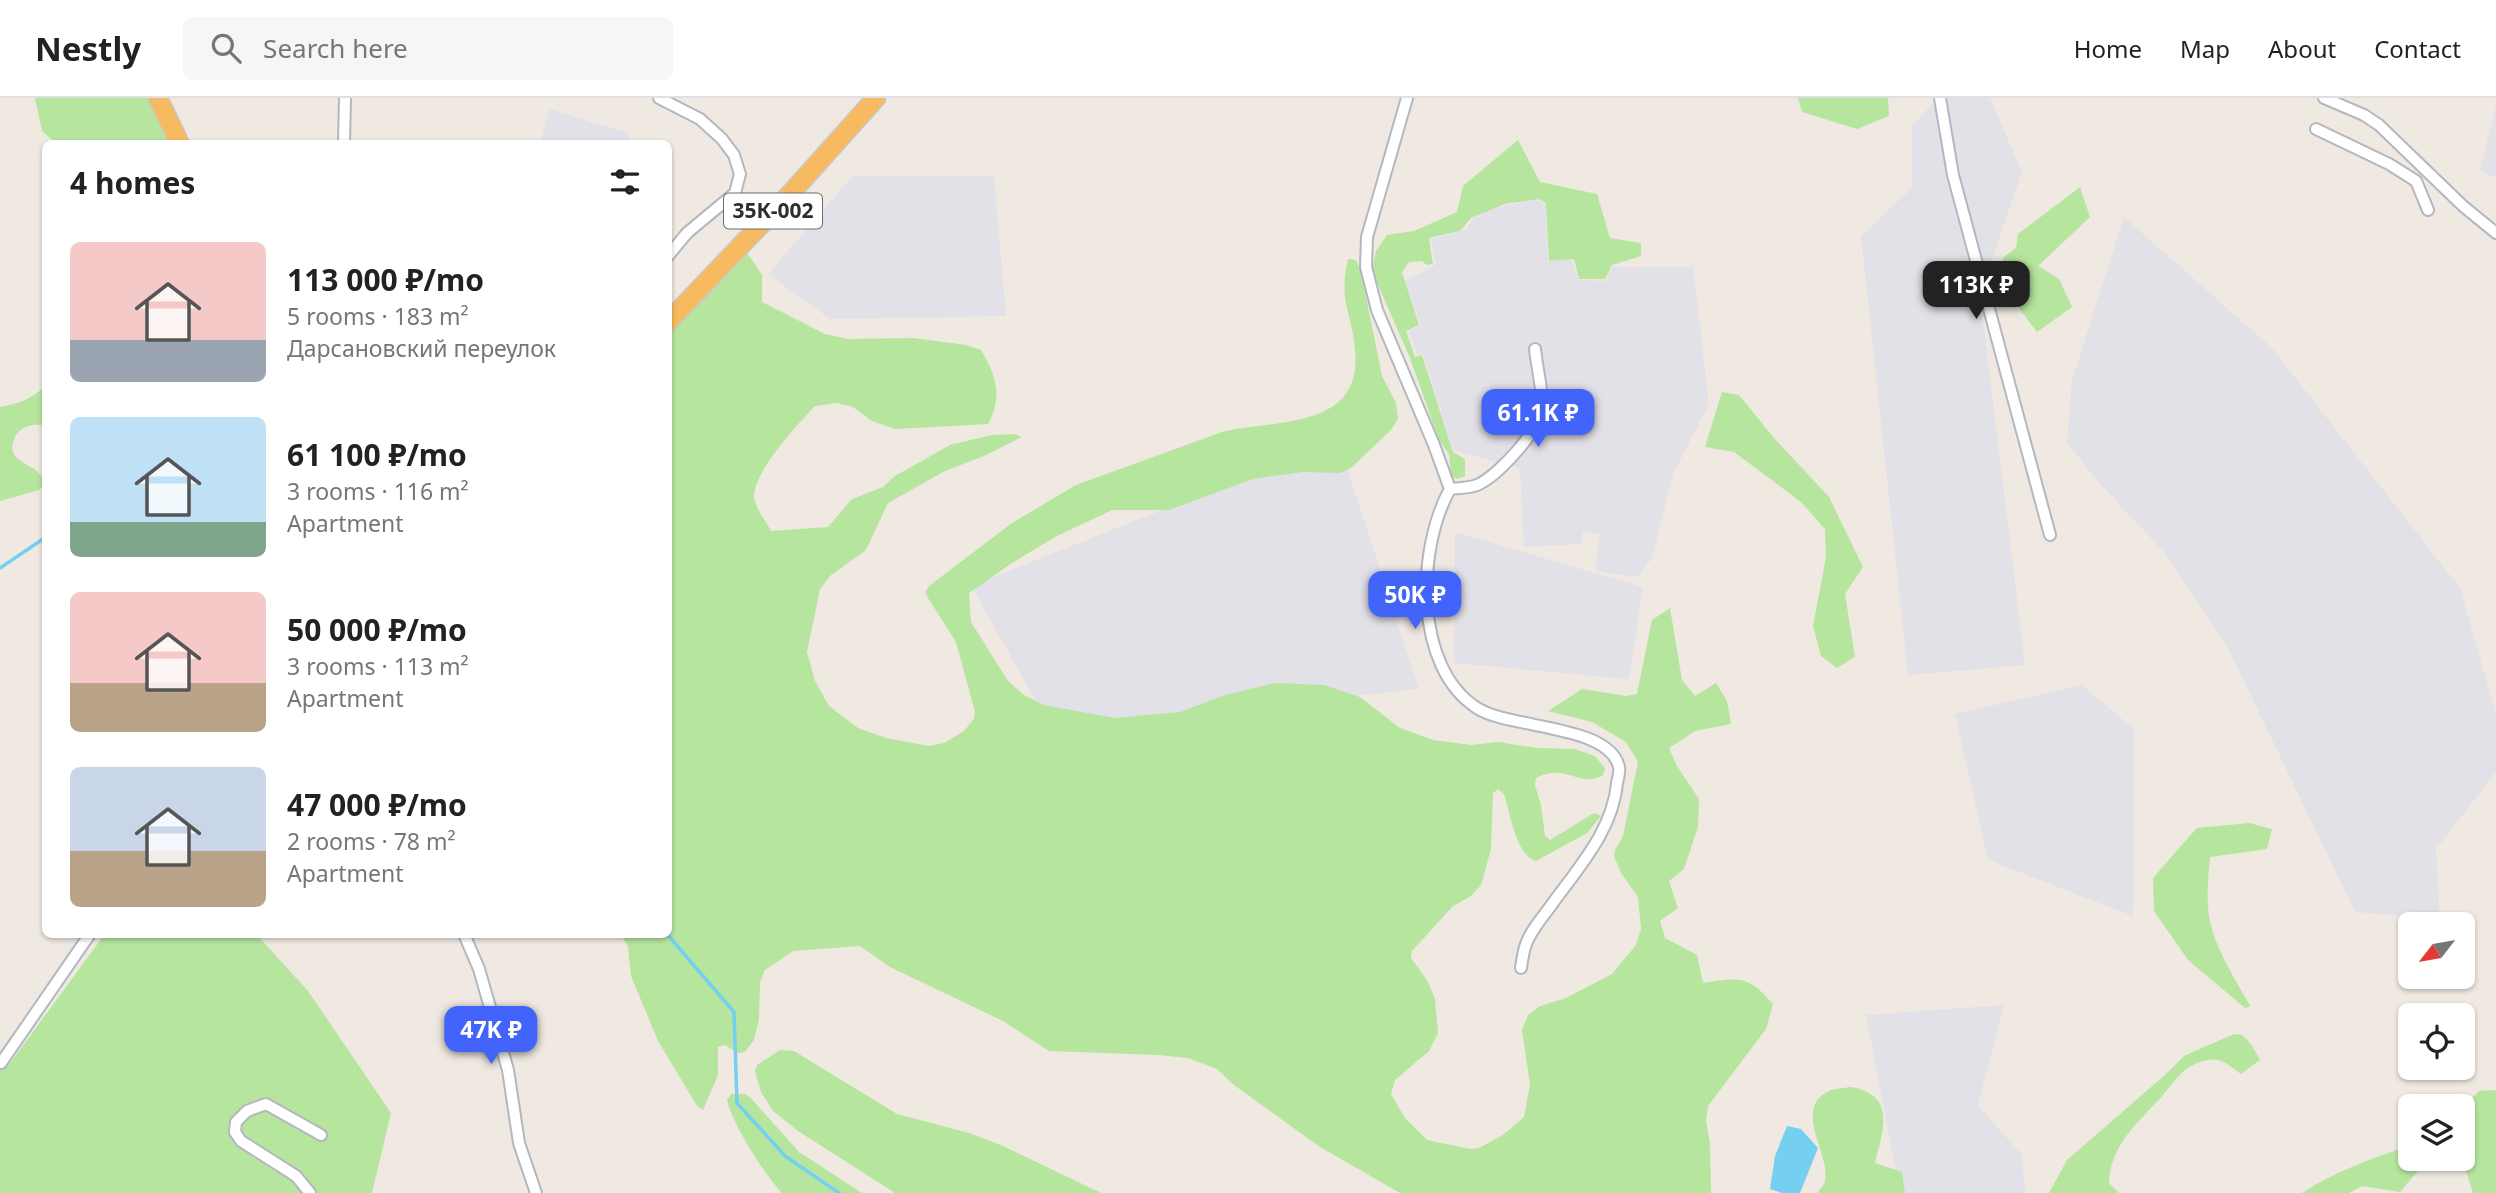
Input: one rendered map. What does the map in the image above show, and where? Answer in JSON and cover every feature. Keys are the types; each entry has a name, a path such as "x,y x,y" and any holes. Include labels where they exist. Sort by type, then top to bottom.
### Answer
{"highway":[{"path":"160,98 179,140"},
{"name":"35К-002","path":"672,307 866,98"},
{"name":"35К-002","path":"672,318 791,193 876,98"}],"street":[{"path":"344,140 345,98"},
{"path":"659,98 700,119 722,139 734,155 740,174 735,193 687,233 672,251"},
{"path":"1407,98 1367,237 1366,267 1377,310 1450,489 1441,505 1426,578 1428,618 1437,655 1452,685 1476,708 1503,720 1560,729 1593,740 1610,753 1619,767 1617,790 1609,820 1541,919 1525,946 1521,968"},
{"path":"1940,98 1953,175 2050,535"},
{"path":"2324,98 2364,115 2379,125 2463,206 2496,233"},
{"path":"2316,129 2389,164 2416,181 2428,210"},
{"path":"1450,489 1475,486 1491,476 1528,437 1542,408 1535,349"},
{"path":"1,1063 87,938"},
{"path":"466,938 479,970 508,1070 519,1143 536,1193"},
{"path":"310,1193 296,1175 242,1141 235,1132 236,1122 247,1111 266,1104 321,1135"}],"shaded area":[{"path":"1938,98 1990,98 2022,172 1980,295 2025,665 1908,675 1861,236 1912,188 1912,126"},
{"path":"2496,106 2496,178 2480,170"},
{"path":"550,109 627,133 630,140 541,140"},
{"path":"853,176 994,176 1006,316 830,319 768,274"},
{"path":"1538,199 1546,205 1548,262 1572,259 1578,280 1605,281 1613,267 1693,267 1709,404 1673,474 1652,558 1638,577 1595,571 1599,534 1583,532 1581,544 1524,547 1520,468 1453,450 1423,354 1417,355 1409,331 1421,325 1405,281 1435,265 1431,239 1466,230 1473,218 1493,208"},
{"path":"2124,217 2272,348 2460,588 2496,714 2496,772 2436,849 2440,912 2398,912 2398,916 2355,912 2226,644 2162,550 2093,476 2067,442 2072,380"},
{"path":"1338,440 1419,689 1052,729 971,586"},
{"path":"1455,532 1643,587 1629,679 1454,663"},
{"path":"2082,685 2134,729 2133,916 1988,860 1955,714"},
{"path":"2004,1005 1978,1105 2021,1154 2026,1193 1900,1193 1866,1015"}],"green space":[{"path":"35,98 149,98 168,140 52,140 42,131"},
{"path":"1798,98 1888,98 1889,116 1857,129 1802,112"},
{"path":"1518,140 1540,182 1597,194 1610,238 1641,243 1641,256 1612,265 1605,279 1579,279 1574,259 1549,261 1546,203 1539,199 1505,204 1471,218 1460,231 1429,238 1433,264 1409,262 1402,272 1419,325 1406,331 1415,357 1422,355 1453,452 1465,459 1465,476 1457,479 1451,476 1449,454 1439,440 1410,358 1372,271 1376,251 1387,235 1414,231 1457,212 1463,186"},
{"path":"2080,187 2090,217 2038,266 2059,279 2072,307 2037,332 1996,278 2004,257 2016,248 2018,234"},
{"path":"748,254 762,275 762,302 825,334 848,339 913,338 966,345 981,350 991,368 996,386 995,405 988,424 895,429 872,421 853,407 837,403 815,406 768,462 756,487 754,497 758,510 771,531 828,527 852,499 883,487 895,476 950,445 992,435 1015,434 1022,437 945,471 888,503 866,550 830,576 820,589 807,652 815,681 829,706 858,728 886,738 929,746 944,743 964,731 974,719 975,712 956,642 925,592 929,586 1012,523 1076,485 1222,432 1289,422 1330,408 1345,395 1354,376 1355,350 1344,286 1348,259 1356,260 1361,272 1382,376 1396,403 1398,418 1391,430 1352,467 1340,473 1303,472 1253,479 1169,510 1112,510 1055,537 969,593 971,622 1008,681 1024,695 1044,705 1115,718 1180,712 1222,696 1275,683 1324,685 1360,697 1400,728 1433,740 1471,745 1499,742 1536,748 1575,749 1595,756 1605,768 1603,775 1587,779 1556,773 1536,778 1545,836 1550,840 1594,813 1601,816 1587,833 1536,861 1523,851 1511,822 1504,794 1498,789 1493,793 1491,849 1481,885 1471,896 1453,906 1412,951 1411,958 1427,980 1435,999 1438,1033 1429,1051 1395,1080 1391,1094 1405,1118 1427,1140 1470,1149 1479,1148 1503,1135 1524,1117 1530,1084 1522,1030 1528,1015 1540,1006 1566,998 1612,974 1636,945 1641,929 1638,897 1621,873 1614,856 1623,836 1638,762 1626,742 1592,722 1548,711 1582,689 1626,696 1637,694 1652,620 1670,608 1682,680 1695,696 1716,683 1727,701 1731,724 1695,731 1669,748 1677,766 1699,799 1698,827 1684,869 1669,881 1678,908 1660,921 1665,938 1697,955 1703,983 1742,980 1756,987 1773,1004 1766,1029 1708,1106 1706,1121 1710,1144 1711,1193 1400,1193 1320,1147 1234,1085 1217,1069 1188,1058 1049,1051 1003,1021 890,967 860,946 793,951 765,970 760,982 759,1019 754,1040 745,1052 738,1053 725,1045 718,1047 718,1075 703,1110 697,1106 658,1041 631,976 628,947 623,938 672,938 672,329 730,265"},
{"path":"42,388 42,425 22,429 16,435 13,453 42,476 42,486 39,490 0,501 0,407 35,394"},
{"path":"1722,392 1739,395 1774,438 1829,497 1863,567 1845,594 1855,657 1837,668 1821,656 1813,626 1826,557 1825,529 1801,502 1734,452 1705,447"},
{"path":"2249,823 2272,829 2267,849 2210,857 2208,890 2213,933 2227,966 2250,1006 2245,1008 2188,960 2154,911 2153,878 2197,828"},
{"path":"102,938 260,938 308,991 391,1113 372,1193 0,1193 0,1065 8,1066"},
{"path":"2234,1034 2242,1035 2251,1044 2260,1060 2241,1074 2226,1063 2212,1059 2192,1066 2181,1074 2135,1125 2114,1157 2109,1183 2119,1193 2049,1193 2067,1160 2184,1056"},
{"path":"780,1050 794,1051 897,1114 969,1133 1003,1146 1101,1193 895,1193 798,1131 773,1111 761,1092 755,1071 757,1065"},
{"path":"1851,1087 1875,1097 1881,1106 1883,1126 1875,1163 1902,1172 1905,1193 1817,1193 1824,1184 1826,1174 1813,1122 1813,1110 1818,1099 1829,1091"},
{"path":"2496,1090 2496,1193 2473,1193 2466,1171 2475,1171 2475,1095 2479,1091"},
{"path":"731,1094 745,1094 751,1098 799,1152 862,1193 782,1193 758,1162 742,1135 727,1100"},
{"path":"2398,1150 2398,1171 2418,1171 2400,1192 2362,1186 2349,1193 2302,1193 2339,1172"}],"water":[{"path":"1787,1126 1801,1129 1818,1148 1800,1193 1782,1193 1770,1189 1775,1156"}],"waterway":[{"path":"0,568 42,540"},
{"path":"670,938 734,1012 737,1103 785,1156 839,1193"}]}
